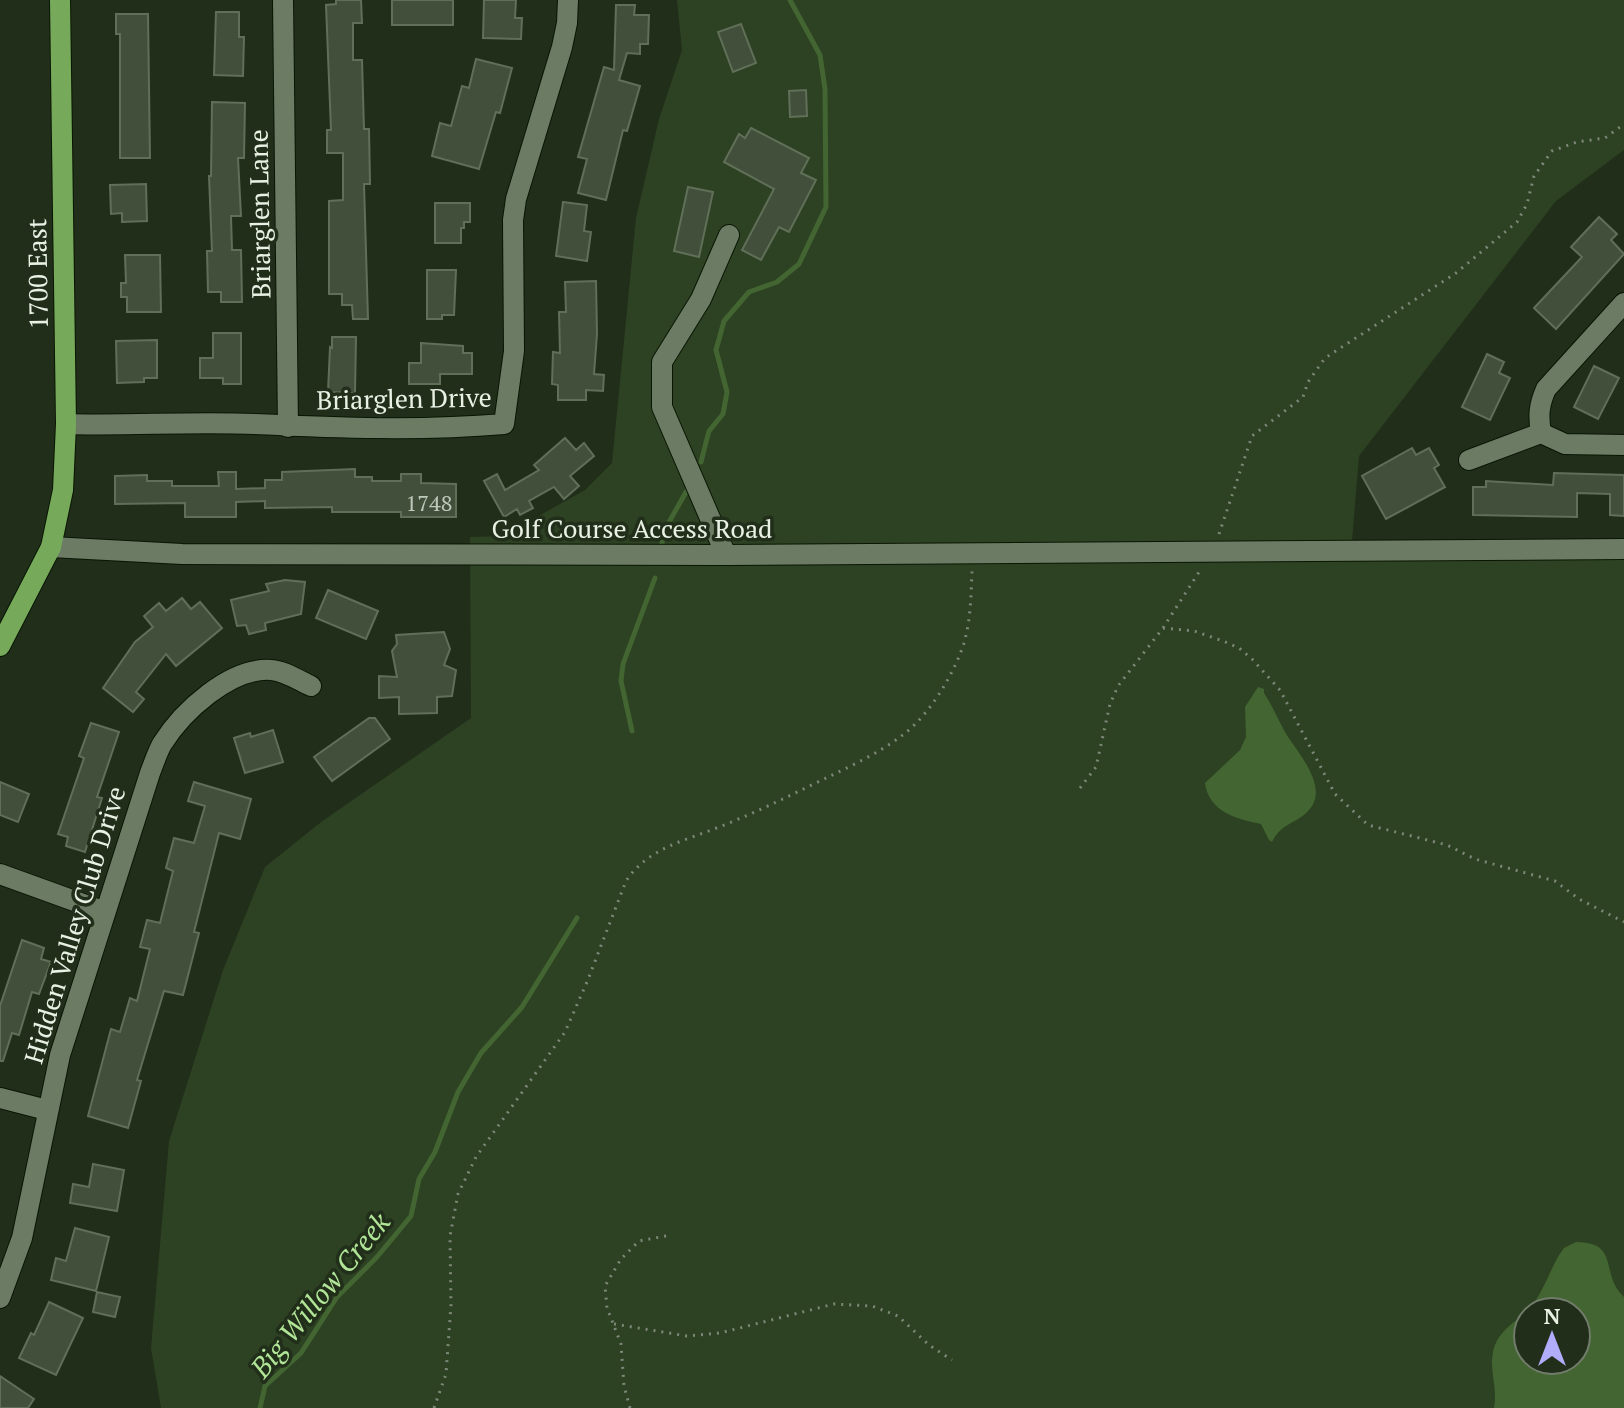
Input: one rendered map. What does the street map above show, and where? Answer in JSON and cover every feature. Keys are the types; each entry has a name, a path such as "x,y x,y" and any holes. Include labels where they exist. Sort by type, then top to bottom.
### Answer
{"main road":[{"name":"1700 East","path":"0,646 51,547 63,490 66,424 60,0"}],"street":[{"name":"Briarglen Lane","path":"283,0 288,427"},
{"name":"Briarglen Drive","path":"66,424 458,428 504,424 514,351 513,220 516,199 562,47 568,0"},
{"path":"726,555 662,407 662,362 701,299 729,235"},
{"path":"1541,433 1539,404 1546,389 1624,303"},
{"path":"1469,460 1541,433 1565,444 1624,445"},
{"name":"Golf Course Access Road","path":"51,547 182,554 726,555 1624,549"},
{"name":"Hidden Valley Club Drive","path":"0,1298 22,1238 60,1055 161,746 198,702 222,685 250,672 274,670 311,686"},
{"path":"0,874 105,912"},
{"path":"0,1098 47,1110"}],"path":[{"path":"1080,788 1096,767 1110,704 1118,686 1163,628 1213,550 1252,436 1303,397 1308,382 1325,358 1456,273 1517,222 1527,204 1534,176 1552,151 1577,142 1605,138 1624,124"},
{"path":"434,1408 446,1374 451,1305 450,1236 458,1194 476,1157 565,1032 626,881 636,866 651,854 750,815 854,764 905,733 928,708 964,643 970,614 973,554"},
{"path":"1163,628 1194,631 1239,648 1252,659 1280,690 1335,794 1368,825 1447,845 1475,859 1555,881 1579,899 1624,922"},
{"path":"630,1408 624,1386 621,1344 607,1308 605,1286 621,1259 639,1241 671,1235"},
{"path":"614,1324 687,1336 720,1333 834,1304 872,1306 898,1316 929,1345 952,1360"}],"shaded area":[{"path":"677,0 1624,0 1624,150 1556,201 1359,456 1352,541 1624,541 1624,1408 161,1408 151,1348 169,1141 223,970 265,867 321,822 471,718 470,537 503,536 585,490 612,463 636,218 659,119 682,50"},
{"path":"1258,687 1264,689 1285,732 1309,770 1316,791 1309,810 1280,831 1272,842 1261,824 1242,820 1218,807 1212,801 1205,783 1240,750 1246,737 1245,707"},
{"path":"1576,1242 1599,1247 1608,1261 1612,1279 1624,1297 1624,1408 1494,1408 1493,1352 1500,1336 1512,1324 1512,1376 1592,1376 1592,1296 1538,1296 1564,1248"}],"building":[{"path":"336,0 361,0 362,23 353,23 353,60 362,60 364,129 369,129 370,184 364,184 368,319 353,319 352,305 342,305 342,294 329,294 329,201 343,200 343,153 327,153 327,130 331,130 326,5 336,4"},
{"path":"392,0 453,0 453,25 392,25"},
{"path":"484,0 516,0 515,18 522,18 521,39 483,38"},
{"path":"616,5 635,5 634,15 649,15 648,44 640,44 640,54 627,53 619,80 640,86 627,131 623,130 606,200 578,193 587,159 578,157 604,67 614,70"},
{"path":"216,12 239,12 239,37 244,37 243,76 214,75"},
{"path":"116,14 148,14 150,158 120,158 120,34 116,34"},
{"path":"741,24 756,63 733,72 718,32"},
{"path":"476,59 512,68 500,113 496,112 479,169 432,156 440,123 451,126 462,86 469,88"},
{"path":"806,90 807,116 790,117 789,91"},
{"path":"212,102 245,103 244,158 238,158 241,216 231,216 232,250 241,250 242,302 221,302 221,292 208,292 207,251 212,251 209,176"},
{"path":"751,128 809,158 801,173 816,180 789,232 779,227 761,260 742,250 774,189 724,162 739,134 745,138"},
{"path":"146,184 147,221 122,222 122,213 111,214 110,185"},
{"path":"688,187 713,192 699,257 674,251"},
{"path":"563,202 587,205 584,231 591,232 587,261 556,256"},
{"path":"435,203 470,203 470,222 464,222 464,228 461,228 461,243 435,243"},
{"path":"1599,217 1617,234 1611,240 1624,254 1556,329 1534,308 1582,257 1571,247"},
{"path":"125,255 160,255 161,312 127,312 127,297 121,297 121,283 126,283"},
{"path":"427,270 456,270 454,315 427,319"},
{"path":"596,281 594,374 604,375 603,391 586,390 586,400 558,400 558,385 552,384 553,352 560,353 559,312 566,312 565,282"},
{"path":"213,333 241,333 241,384 223,384 223,378 200,378 200,358 213,358"},
{"path":"332,337 356,337 355,393 328,392"},
{"path":"157,340 157,378 117,383 116,341"},
{"path":"421,343 463,346 463,353 472,353 472,374 440,374 440,384 409,384 409,363 421,363"},
{"path":"1487,354 1504,362 1499,373 1510,378 1490,420 1462,407"},
{"path":"1594,366 1619,378 1598,419 1574,407"},
{"path":"565,438 576,450 584,443 594,456 570,476 579,486 564,499 554,487 529,501 533,508 520,515 517,509 504,517 484,481 497,474 505,490 539,470 534,465"},
{"path":"1412,448 1416,455 1429,448 1439,465 1434,468 1445,487 1386,519 1362,476"},
{"path":"355,469 355,477 372,477 372,481 401,481 401,474 421,474 421,483 456,484 456,517 401,517 401,512 332,512 332,507 265,508 265,501 236,502 236,517 185,517 185,503 115,504 115,476 147,475 147,481 172,481 172,486 219,486 218,472 236,472 236,489 265,488 265,480 282,480 282,472"},
{"path":"1554,473 1624,475 1624,516 1610,515 1610,494 1577,493 1577,517 1473,515 1473,487 1486,487 1486,481 1553,485"},
{"path":"285,580 305,582 301,614 265,623 266,630 249,634 246,625 237,626 231,600 269,591 266,584"},
{"path":"328,590 378,611 366,639 316,618"},
{"path":"182,598 191,609 200,602 222,628 176,666 166,654 136,692 144,699 133,712 103,688 135,642 153,627 144,616 159,603 166,611"},
{"path":"444,632 450,649 444,665 456,670 452,696 437,697 437,713 399,714 399,697 379,698 379,676 397,677 392,651 397,644 396,635"},
{"path":"369,718 375,718 390,739 332,781 314,757"},
{"path":"91,723 119,732 97,797 102,798 85,852 66,846 68,837 58,834 84,758 79,756"},
{"path":"273,730 283,762 245,773 234,738 250,733 251,737"},
{"path":"0,782 29,794 18,822 0,815"},
{"path":"194,782 251,799 240,839 219,833 194,932 199,933 183,995 164,991 137,1080 141,1081 128,1128 88,1116 111,1029 120,1032 130,998 137,1001 150,949 140,947 147,920 160,923 173,871 166,868 174,838 194,843 205,806 188,801"},
{"path":"22,940 44,948 41,959 51,962 39,994 32,992 19,1035 12,1033 3,1061 0,1061 0,1006"},
{"path":"93,1164 124,1170 117,1211 70,1203 73,1184 89,1187"},
{"path":"75,1228 109,1237 96,1291 51,1280 56,1258 66,1261"},
{"path":"97,1292 120,1297 115,1317 93,1312"},
{"path":"49,1302 83,1318 56,1375 19,1358"},
{"path":"0,1376 34,1399 28,1408 0,1408"}],"waterway":[{"name":"Big Willow Creek","path":"701,462 709,431 723,414 727,392 716,350 724,321 749,292 777,282 799,264 826,207 825,89 820,55 790,0"},
{"name":"Big Willow Creek","path":"661,549 664,531 686,492"},
{"name":"Big Willow Creek","path":"632,731 621,681 623,664 655,578"},
{"name":"Big Willow Creek","path":"260,1408 265,1386 301,1353 337,1297 377,1257 411,1216 419,1179 435,1152 458,1092 481,1053 522,1007 577,918"}]}
